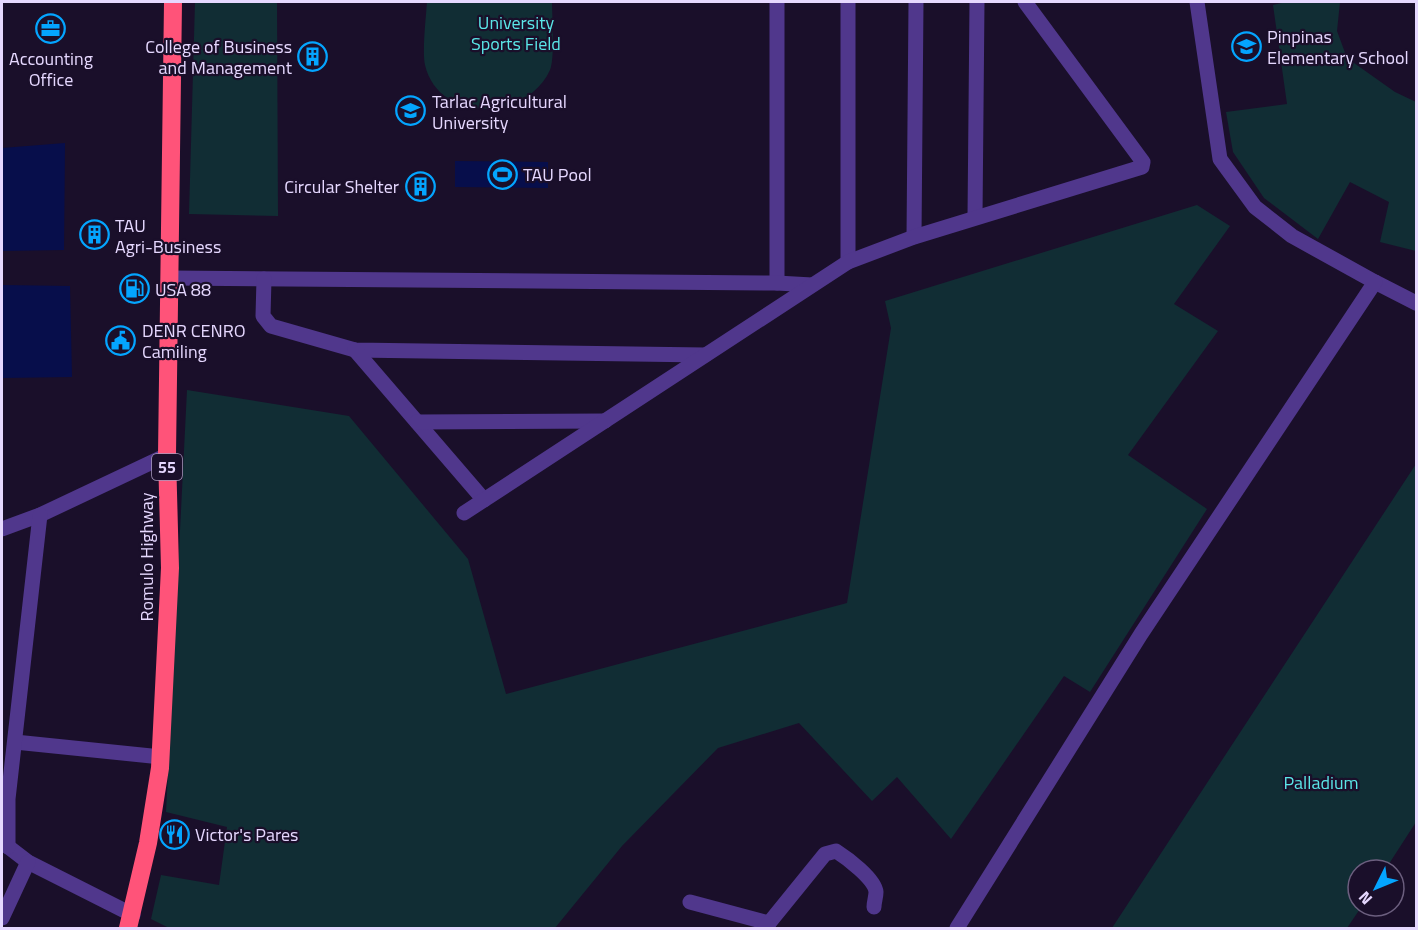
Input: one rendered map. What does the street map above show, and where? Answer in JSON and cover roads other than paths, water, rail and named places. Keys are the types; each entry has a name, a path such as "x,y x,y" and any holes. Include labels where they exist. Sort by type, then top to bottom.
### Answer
{"highway":[{"name":"Romulo Highway","path":"130,922 155,810 161,757 170,567 167,455 173,2"}],"street":[{"path":"777,2 777,283"},
{"path":"848,2 848,262"},
{"path":"914,237 916,2"},
{"path":"975,217 977,2"},
{"path":"464,513 848,262 975,217 1142,167 1143,164 1025,2"},
{"path":"1197,2 1220,159 1255,207 1293,236 1416,303"},
{"path":"171,278 812,285"},
{"path":"264,279 263,316 271,326 355,350 705,355"},
{"path":"957,928 1141,634 1375,282"},
{"path":"355,350 484,500"},
{"path":"417,422 604,421"},
{"path":"2,529 40,515 167,455"},
{"path":"40,515 5,845 28,862 130,922"},
{"path":"15,742 161,757"},
{"path":"690,902 767,926 825,854 836,851 873,882 876,891 874,907"},
{"path":"2,918 28,862"}],"place":[{"name":"Accounting Office","path":"51,29"},
{"name":"Pinpinas Elementary School","path":"1246,46"},
{"name":"College of Business and Management","path":"313,56"},
{"name":"Tarlac Agricultural University","path":"411,111"},
{"name":"TAU Pool","path":"502,174"},
{"name":"Circular Shelter","path":"420,186"},
{"name":"TAU Agri-Business","path":"94,235"},
{"name":"USA 88","path":"134,289"},
{"name":"DENR CENRO Camiling","path":"121,340"},
{"name":"Victor's Pares","path":"174,834"}],"park label":[{"name":"University Sports Field","path":"516,32"},
{"name":"Palladium","path":"1321,782"}]}
